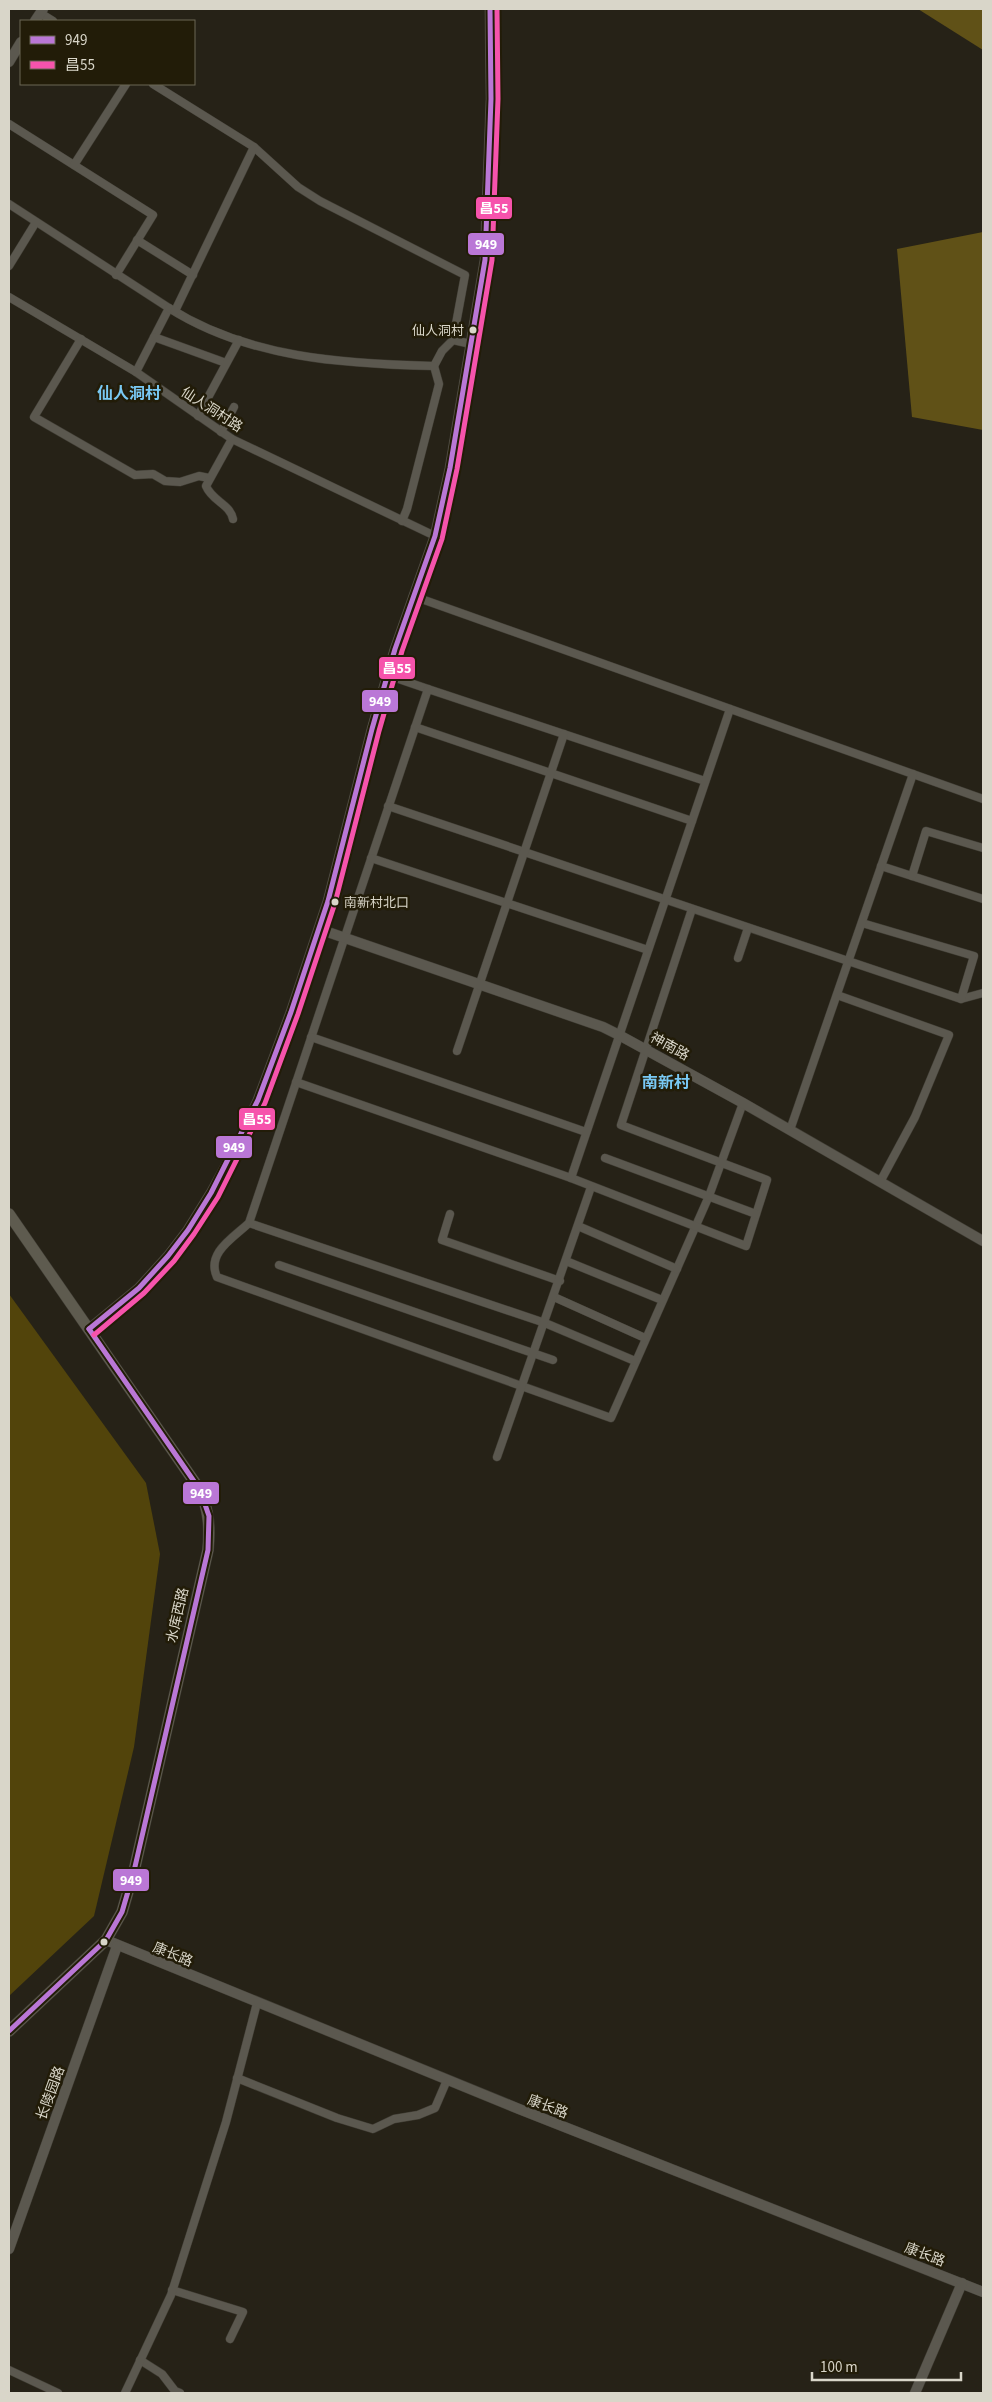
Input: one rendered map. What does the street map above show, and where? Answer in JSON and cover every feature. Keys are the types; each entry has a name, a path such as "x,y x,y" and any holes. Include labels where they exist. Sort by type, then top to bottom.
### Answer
{"main road":[{"name":"水库西路","path":"9,1214 200,1490 209,1516 210,1529 208,1550 128,1897 122,1912 106,1940 9,2031"}],"street":[{"path":"89,1329 139,1288 168,1256 188,1230 211,1193 258,1100 319,929 340,860 387,675 435,536 450,468 472,344 485,260 488,221 491,99 490,9"},
{"path":"39,14 51,20"},
{"path":"9,62 20,44"},
{"path":"74,165 125,85"},
{"path":"155,85 254,147 298,187 320,201 465,275 453,340 442,351 434,366 439,384 407,509 402,521"},
{"path":"9,124 153,215 116,275"},
{"path":"136,372 154,337 193,275 254,147"},
{"path":"9,204 172,310 217,334 297,356 335,362 434,366"},
{"path":"9,266 36,222"},
{"path":"137,240 193,275"},
{"name":"仙人洞村路","path":"9,297 136,372 232,439 435,536"},
{"path":"154,337 226,363"},
{"path":"82,339 34,417 135,475 153,474 166,481 180,482 198,476 209,478"},
{"path":"198,416 239,340"},
{"path":"453,340 472,344"},
{"path":"222,432 234,407"},
{"path":"232,439 206,486 208,493 232,513 233,519"},
{"path":"413,596 983,799"},
{"path":"387,675 705,781"},
{"path":"428,689 249,1223 215,1256 213,1267 217,1277 611,1418 723,1163 743,1103"},
{"path":"571,1178 730,709"},
{"path":"415,727 692,821"},
{"path":"456,1051 564,734"},
{"path":"790,1130 913,774"},
{"path":"388,806 962,999 983,993"},
{"path":"912,876 926,831 983,848"},
{"path":"371,858 648,950"},
{"path":"881,866 983,900"},
{"path":"296,1082 571,1178 695,1228 746,1246 767,1180 621,1125 692,909"},
{"path":"862,923 974,956 962,999"},
{"path":"738,958 748,928"},
{"name":"神南路","path":"319,929 603,1027 645,1048 743,1103 983,1241"},
{"path":"837,995 949,1035 915,1117 880,1182"},
{"path":"311,1037 586,1132"},
{"path":"605,1158 756,1214"},
{"path":"497,1457 560,1281 591,1187"},
{"path":"450,1214 442,1240 560,1281"},
{"path":"249,1223 545,1323 635,1361"},
{"path":"578,1226 677,1269"},
{"path":"566,1261 662,1300"},
{"path":"279,1265 553,1360"},
{"path":"554,1297 645,1338"},
{"name":"康长路","path":"106,1940 447,2080 983,2292"},
{"name":"长陵园路","path":"9,2249 117,1946"},
{"path":"125,2393 172,2290 226,2122 257,2003"},
{"path":"237,2078 337,2118 373,2130 394,2119 418,2115 435,2108 447,2080"},
{"path":"915,2393 962,2283"},
{"path":"172,2290 244,2312 230,2339"},
{"path":"140,2360 162,2374 175,2391 180,2393"},
{"path":"9,2370 58,2393"}],"shaded area":[{"path":"918,9 983,9 983,50"},
{"path":"983,232 983,430 912,417 897,249"},
{"path":"9,1294 146,1483 160,1554 134,1747 94,1916 9,1996"}],"transit line":[{"name":"949","path":"89,1329 139,1288 168,1256 188,1230 211,1193 258,1100 291,1012 328,901 372,729 395,649 435,536 450,468 485,260 491,99 490,9"},
{"name":"昌55","path":"94,1335 144,1293 174,1261 218,1197 265,1103 298,1014 335,903 379,731 402,651 442,539 457,469 492,260 498,99 497,9"},
{"name":"949","path":"9,2031 106,1940 122,1912 134,1871 208,1550 209,1516 200,1490 89,1329"}],"place":[{"name":"仙人洞村","path":"473,330"},
{"name":"南新村北口","path":"335,902"}],"district":[{"name":"仙人洞村","path":"129,393"},
{"name":"南新村","path":"666,1082"}]}
